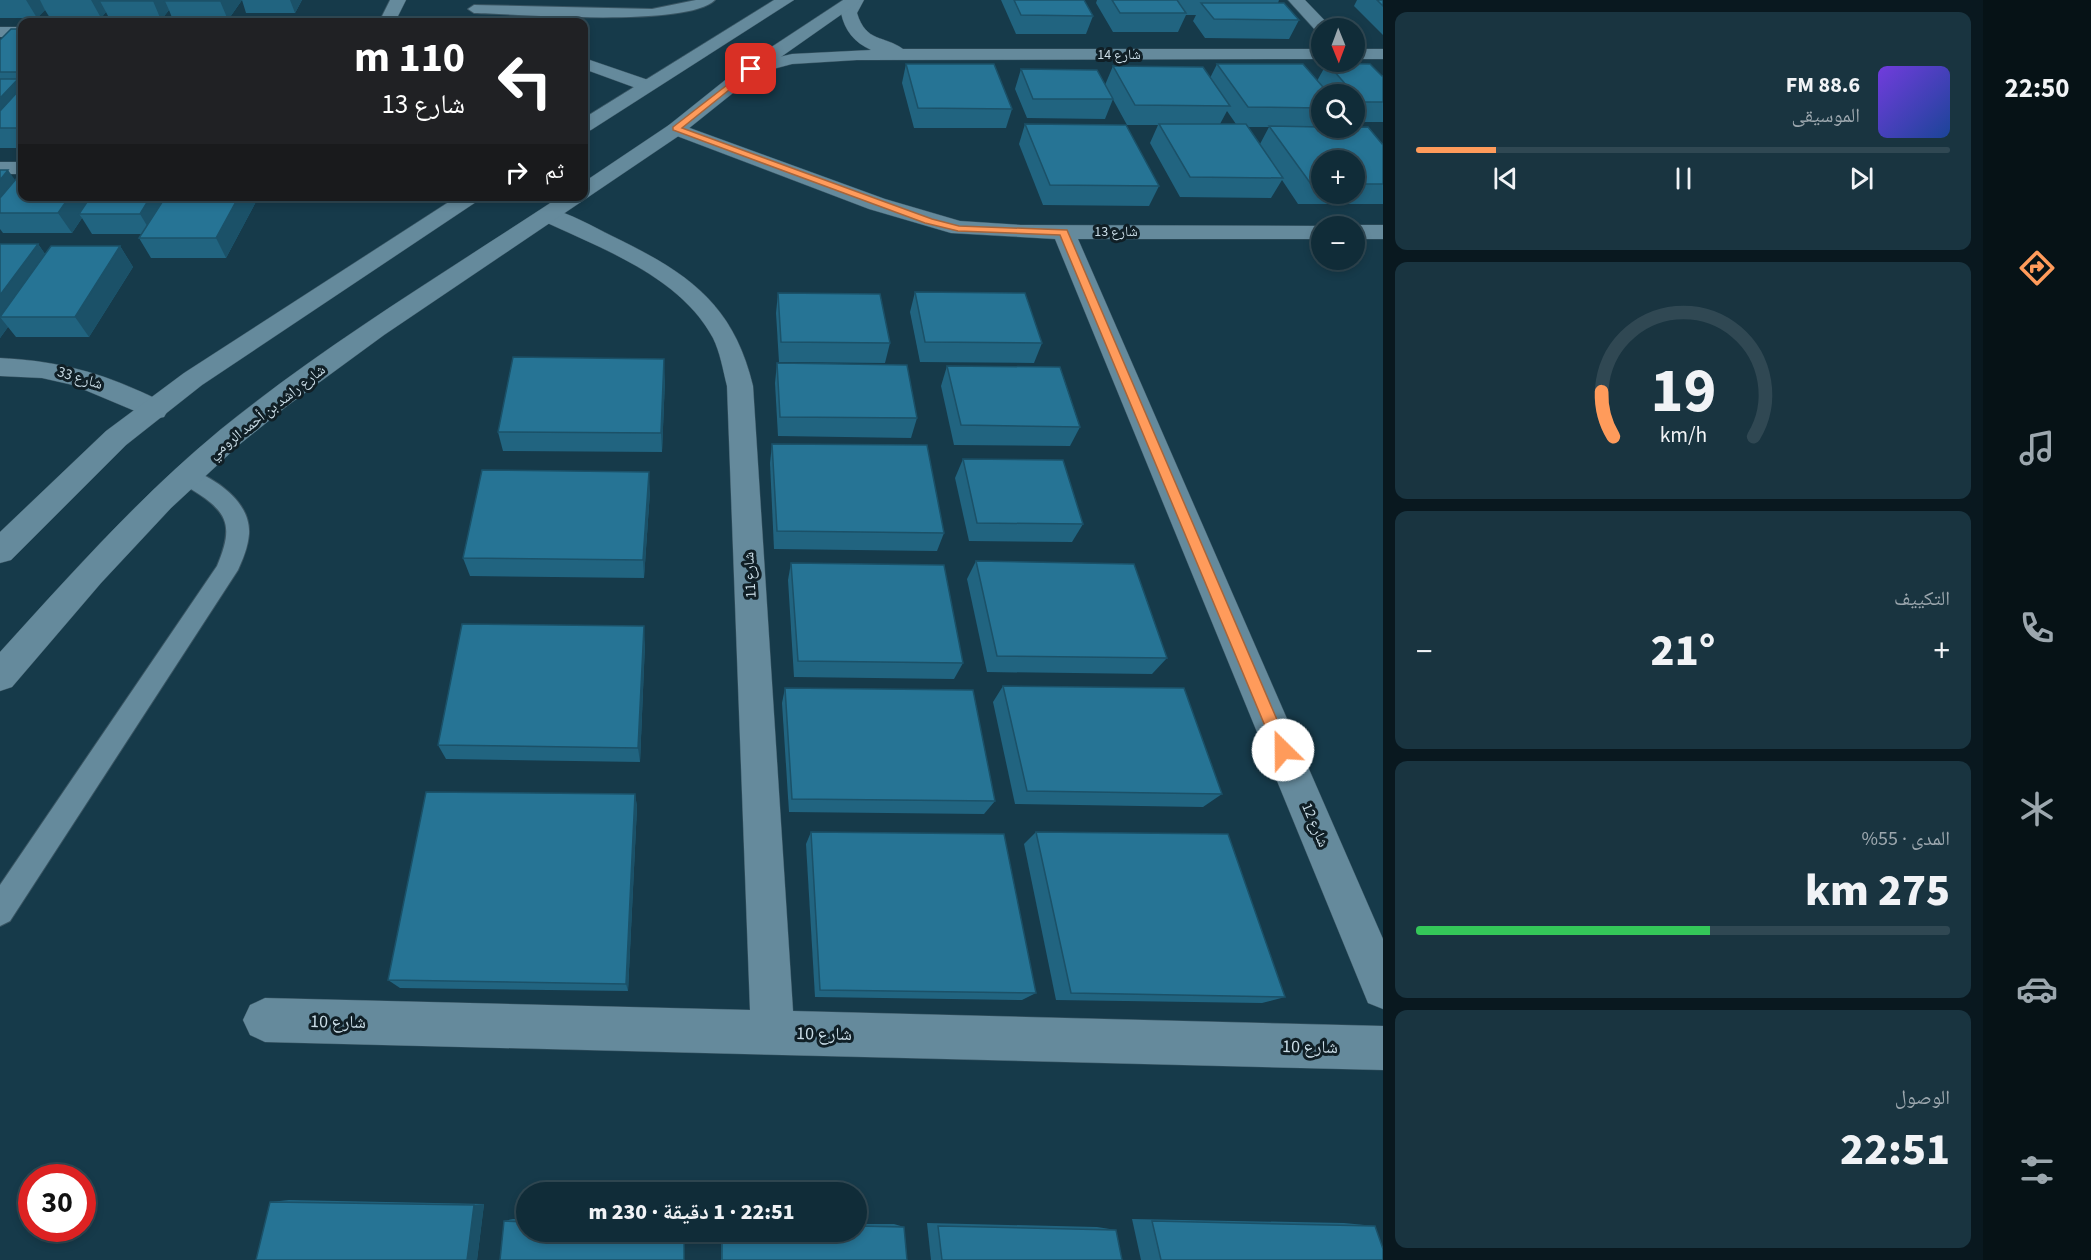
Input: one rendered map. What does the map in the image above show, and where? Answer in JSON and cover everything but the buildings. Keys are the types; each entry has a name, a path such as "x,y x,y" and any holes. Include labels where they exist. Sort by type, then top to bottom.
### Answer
{"street":[{"path":"389,18 398,0"},
{"path":"588,123 786,0"},
{"path":"588,189 676,129 751,69 855,0"},
{"name":"شارع 14","path":"855,0 849,13 852,27 857,34 877,46 917,55"},
{"path":"1296,0 1313,18"},
{"path":"0,32 18,32"},
{"name":"شارع 14","path":"751,69 812,57 1311,54"},
{"path":"1365,54 1383,54"},
{"path":"588,64 647,86"},
{"name":"شارع 13","path":"676,129 928,221 958,228 1064,232 1311,232"},
{"path":"0,168 18,168"},
{"path":"0,551 100,453 154,410 232,352 466,201"},
{"name":"شارع راشد بن أحمد الرومي","path":"0,676 123,538 186,476 348,349 569,201"},
{"name":"شارع 11","path":"549,215 663,272 708,313 724,335 734,358 740,386 773,1032"},
{"name":"شارع 12","path":"1064,232 1383,987"},
{"path":"1365,232 1383,232"},
{"name":"شارع 33","path":"0,367 50,369 71,373 115,389 154,410"},
{"name":"شارع 10","path":"265,1020 1383,1048"}],"lane":[{"path":"474,9 652,13 709,0"},
{"path":"559,18 565,11"},
{"path":"0,911 226,570 235,552 239,536 237,520 231,506 221,495 186,476"}],"route":[{"path":"751,69 676,129 928,221 958,228 1064,232 1283,750"}]}
